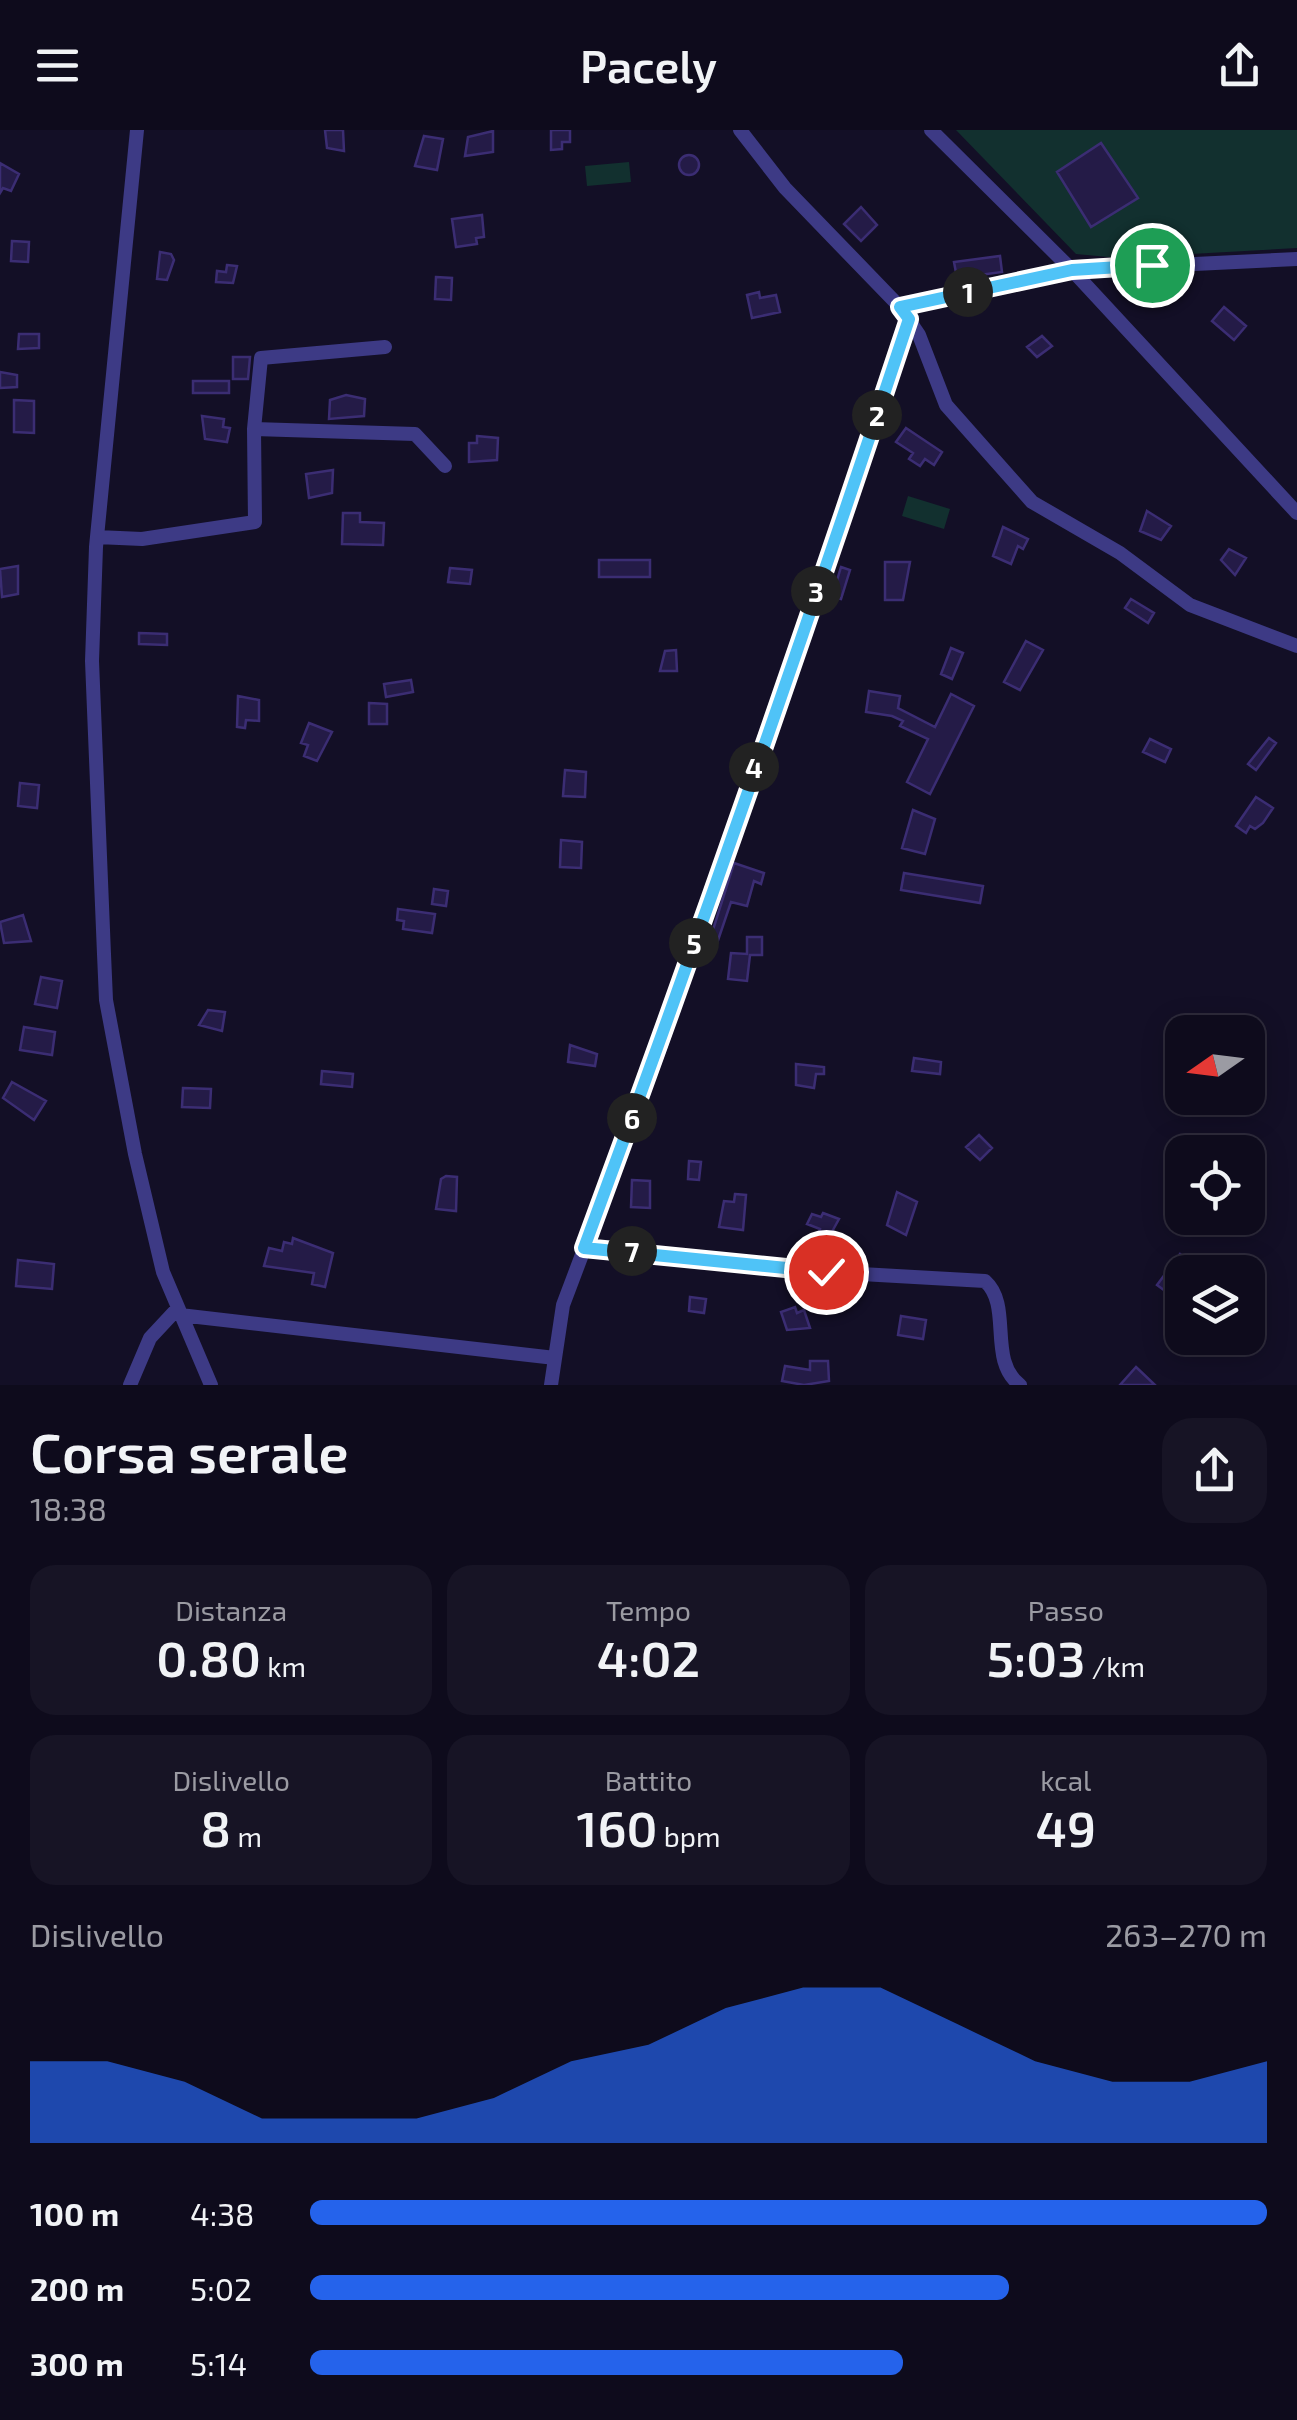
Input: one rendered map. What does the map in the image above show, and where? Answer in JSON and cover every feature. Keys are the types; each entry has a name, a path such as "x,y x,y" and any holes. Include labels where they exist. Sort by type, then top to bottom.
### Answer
{"street":[{"path":"137,130 125,287 96,538 92,661 106,1000 135,1154 163,1272 211,1385"},
{"path":"740,130 785,188 904,313 920,335 946,405 1032,502 1120,553 1190,605 1297,646"},
{"path":"932,130 1072,270 1297,514"},
{"path":"904,313 1072,270 1297,259"},
{"path":"552,1385 563,1305 660,1048 904,313"},
{"path":"96,538 142,539 254,522 254,430 263,356 385,347"},
{"path":"254,430 415,434 445,466"},
{"path":"584,1248 826,1272 985,1281 992,1287 996,1301 1003,1360 1020,1385"},
{"path":"130,1385 150,1338 178,1312 555,1358"}],"green space":[{"path":"956,130 1297,130 1297,248 1119,258 1076,254"},
{"path":"629,162 631,182 587,186 585,166"},
{"path":"908,496 950,509 944,529 902,516"}],"building":[{"path":"325,130 343,130 344,151 327,148"},
{"path":"551,130 570,130 570,142 562,142 562,149 551,150"},
{"path":"493,131 493,152 465,156 468,137"},
{"path":"424,136 443,139 437,170 415,166"},
{"path":"1101,143 1138,198 1091,227 1057,172"},
{"path":"689,155 699,165 689,175 679,165"},
{"path":"0,163 19,174 11,191 3,188 0,193"},
{"path":"861,207 877,225 861,241 844,224"},
{"path":"482,215 484,237 476,238 477,244 456,247 452,219"},
{"path":"12,241 29,242 28,262 11,261"},
{"path":"160,252 171,254 174,260 167,280 157,279"},
{"path":"1000,256 1002,272 957,278 954,262"},
{"path":"227,265 237,266 233,283 216,282 217,271 226,272"},
{"path":"436,277 452,278 451,300 435,299"},
{"path":"759,292 760,298 776,295 780,312 752,318 747,295"},
{"path":"1224,307 1246,326 1234,340 1212,321"},
{"path":"19,334 39,334 39,348 18,349"},
{"path":"1042,336 1052,346 1037,357 1027,347"},
{"path":"233,357 250,357 248,379 233,379"},
{"path":"0,372 17,375 17,387 0,388"},
{"path":"193,381 229,381 229,393 193,393"},
{"path":"346,395 365,399 364,416 329,419 330,400"},
{"path":"14,400 34,401 34,433 14,432"},
{"path":"202,416 224,419 223,427 230,428 227,442 205,439"},
{"path":"906,428 942,452 934,465 925,459 920,466 909,459 913,453 896,442"},
{"path":"477,436 498,438 497,460 469,462 469,443 477,443"},
{"path":"333,470 332,493 309,498 306,474"},
{"path":"1147,511 1171,526 1161,540 1140,531"},
{"path":"343,513 360,513 360,522 384,523 383,545 342,544"},
{"path":"1003,527 1028,539 1023,549 1018,546 1011,564 993,556"},
{"path":"1229,549 1246,558 1235,575 1221,560"},
{"path":"599,560 650,560 650,577 599,577"},
{"path":"885,562 910,562 903,600 885,600"},
{"path":"18,566 18,594 2,597 0,569"},
{"path":"841,567 850,570 841,599 832,597"},
{"path":"450,568 472,570 470,584 448,582"},
{"path":"1131,599 1154,613 1148,623 1125,608"},
{"path":"139,633 167,634 167,645 139,644"},
{"path":"1026,641 1043,650 1020,690 1004,682"},
{"path":"951,648 963,653 952,679 941,674"},
{"path":"676,650 677,671 660,671 665,651"},
{"path":"411,680 413,692 386,697 384,684"},
{"path":"869,691 900,696 898,708 935,727 951,694 974,706 930,794 907,782 928,739 900,726 903,721 892,716 866,712"},
{"path":"238,696 259,700 259,721 246,720 245,728 237,727"},
{"path":"369,703 387,704 387,724 369,724"},
{"path":"309,723 332,732 317,761 304,756 308,745 301,743"},
{"path":"1269,738 1276,743 1256,770 1248,764"},
{"path":"1150,739 1171,749 1165,762 1143,752"},
{"path":"565,770 586,772 585,797 563,796"},
{"path":"20,783 39,785 37,808 18,806"},
{"path":"1256,797 1273,808 1263,823 1255,829 1250,826 1246,833 1236,826"},
{"path":"913,810 935,819 925,854 902,848"},
{"path":"561,840 582,842 581,868 560,867"},
{"path":"734,863 764,873 761,884 754,881 747,906 731,902 713,955 706,952"},
{"path":"904,873 983,886 980,903 901,890"},
{"path":"434,889 448,891 446,906 432,904"},
{"path":"398,909 435,914 432,933 403,929 404,921 397,920"},
{"path":"23,915 31,941 4,943 0,922"},
{"path":"747,937 762,937 762,955 750,955 747,981 728,979 731,953 747,954"},
{"path":"41,977 62,981 57,1008 35,1004"},
{"path":"208,1010 225,1012 222,1031 199,1025"},
{"path":"24,1027 55,1032 52,1055 20,1050"},
{"path":"570,1045 597,1054 595,1066 568,1062"},
{"path":"914,1058 941,1062 940,1074 912,1071"},
{"path":"796,1064 824,1067 824,1074 816,1074 814,1088 796,1085"},
{"path":"322,1071 353,1074 352,1087 321,1084"},
{"path":"12,1082 46,1101 34,1120 3,1098"},
{"path":"183,1088 211,1089 210,1108 182,1107"},
{"path":"979,1135 992,1148 980,1160 966,1147"},
{"path":"689,1161 701,1162 699,1180 688,1179"},
{"path":"457,1177 456,1211 436,1209 441,1179"},
{"path":"632,1180 650,1181 650,1208 631,1207"},
{"path":"897,1192 917,1202 906,1235 887,1225"},
{"path":"735,1194 746,1195 743,1230 719,1227 724,1201 734,1202"},
{"path":"823,1213 839,1219 828,1239 818,1235 820,1229 807,1224 812,1214 821,1217"},
{"path":"293,1238 333,1253 325,1287 312,1284 314,1273 264,1266 269,1248 282,1251 284,1242 292,1244"},
{"path":"18,1260 54,1264 52,1289 16,1286"},
{"path":"1165,1274 1165,1291 1157,1285"},
{"path":"690,1297 706,1299 704,1313 689,1311"},
{"path":"795,1307 797,1313 804,1310 810,1328 787,1330 781,1312"},
{"path":"901,1316 926,1320 923,1339 898,1335"},
{"path":"810,1361 828,1361 829,1381 804,1385 782,1381 785,1366 810,1370"},
{"path":"1136,1367 1155,1385 1120,1385"}],"route":[{"path":"826,1272 584,1248 660,1048 909,319 900,307 1072,270 1152,265"}]}
